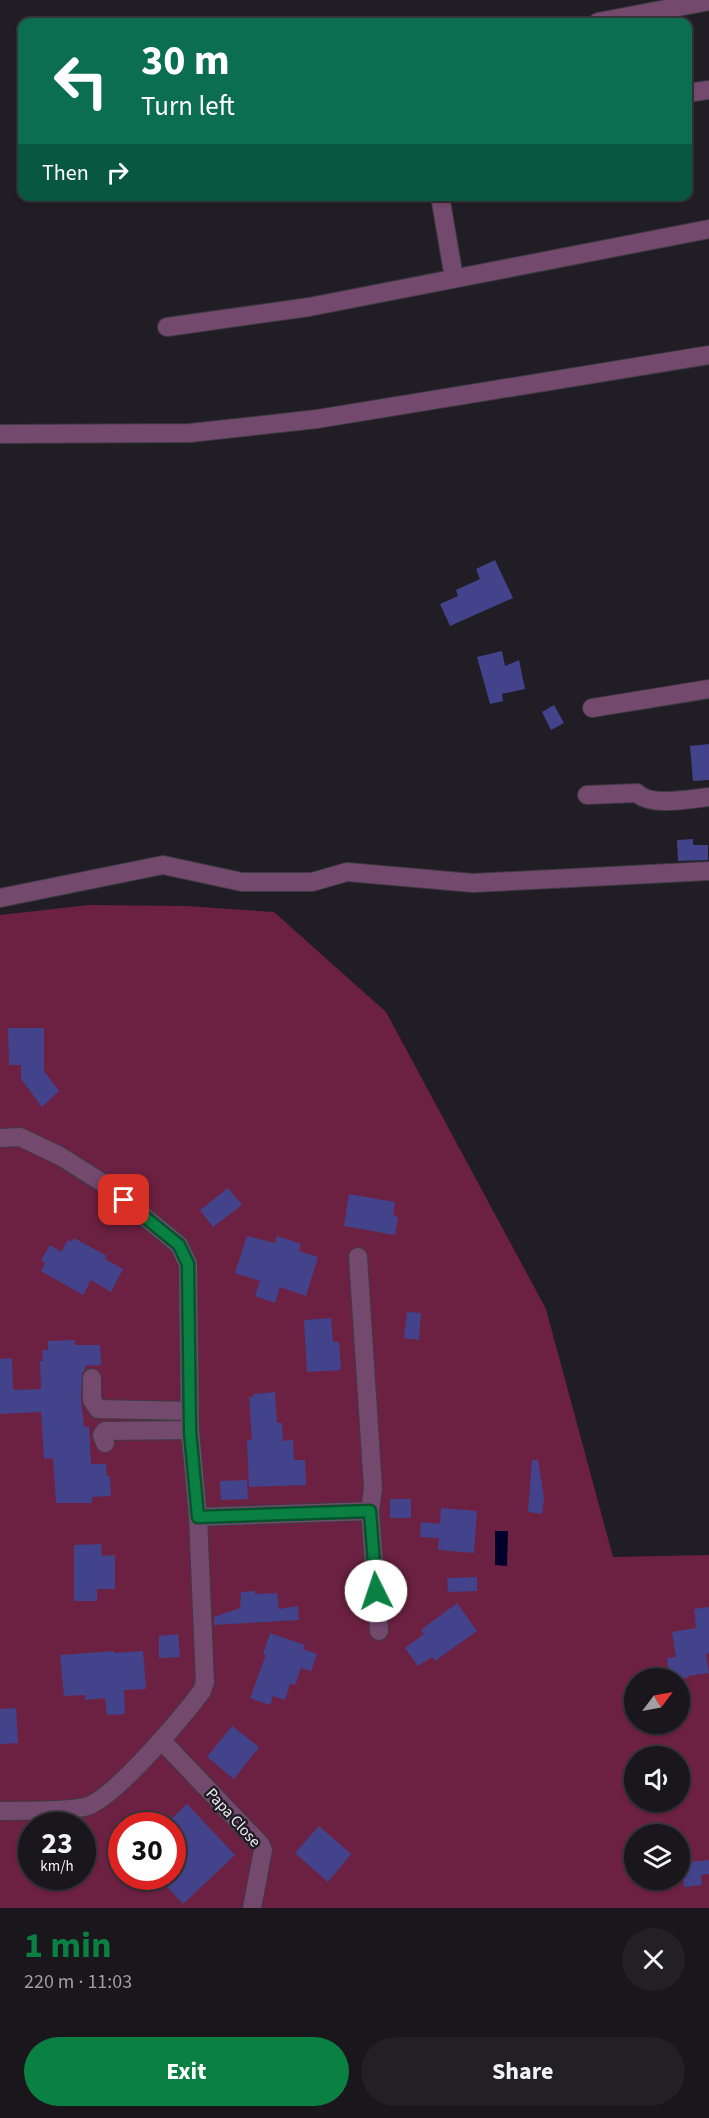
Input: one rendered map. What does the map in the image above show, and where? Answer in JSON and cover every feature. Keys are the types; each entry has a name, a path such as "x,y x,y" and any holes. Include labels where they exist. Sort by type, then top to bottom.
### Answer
{"street":[{"path":"619,18 709,1"},
{"path":"692,92 709,90"},
{"path":"441,201 454,279"},
{"path":"167,327 309,307 709,229"},
{"path":"0,434 190,433 317,419 709,355"},
{"path":"592,708 709,689"},
{"path":"587,795 637,793 642,798 654,801 709,797"},
{"path":"0,898 163,865 242,882 312,882 346,872 473,884 709,871"},
{"path":"0,1138 20,1137 60,1156 106,1185 179,1245 188,1264 190,1431 198,1517 204,1682 202,1691 162,1741 104,1795 86,1807 0,1811"},
{"path":"358,1257 372,1488 370,1511 379,1631"},
{"path":"92,1378 92,1400 98,1409 190,1411"},
{"path":"105,1443 102,1435 105,1431 190,1431"},
{"path":"198,1517 370,1511"},
{"name":"Papa Close","path":"162,1741 261,1845 263,1850 252,1908"}],"shaded area":[{"path":"89,905 186,906 274,912 386,1012 546,1309 613,1557 709,1555 709,1908 0,1908 0,915"}],"water":[{"path":"495,1531 508,1531 507,1566 495,1565"}],"building":[{"path":"495,560 513,598 450,626 440,604 458,596 456,590 480,579 476,569"},
{"path":"502,651 505,666 519,660 525,689 502,694 503,701 490,704 477,657"},
{"path":"554,705 564,723 551,730 542,712"},
{"path":"709,744 709,780 693,781 690,746"},
{"path":"693,839 693,845 708,845 708,860 678,861 677,840"},
{"path":"8,1028 44,1028 44,1071 59,1091 42,1107 21,1079 21,1065 9,1065"},
{"path":"228,1188 242,1205 213,1227 200,1210"},
{"path":"349,1194 395,1202 393,1216 398,1217 395,1235 344,1226"},
{"path":"247,1236 275,1243 277,1236 301,1244 299,1251 318,1257 306,1296 280,1287 275,1303 255,1296 260,1281 235,1273"},
{"path":"74,1238 107,1256 105,1259 123,1269 111,1292 91,1280 83,1295 41,1271 45,1263 41,1260 50,1245 61,1252 68,1240 71,1242"},
{"path":"407,1312 421,1313 419,1340 404,1338"},
{"path":"331,1318 333,1342 339,1342 341,1370 307,1372 304,1320"},
{"path":"75,1340 75,1345 100,1345 101,1365 85,1366 82,1373 81,1400 84,1427 89,1427 91,1464 106,1464 107,1476 110,1476 111,1496 92,1497 92,1503 56,1503 53,1458 44,1459 41,1412 0,1414 0,1359 12,1358 13,1390 41,1389 40,1361 43,1361 42,1350 48,1350 48,1341"},
{"path":"275,1392 277,1423 282,1423 283,1441 293,1440 294,1460 305,1460 306,1485 249,1487 247,1440 252,1440 249,1397 253,1397 253,1394"},
{"path":"532,1460 538,1460 544,1498 542,1514 528,1512"},
{"path":"247,1480 248,1499 221,1500 220,1481"},
{"path":"390,1499 411,1499 411,1518 390,1518"},
{"path":"441,1508 477,1511 474,1553 438,1550 439,1538 420,1537 421,1522 440,1524"},
{"path":"101,1544 102,1556 115,1555 115,1589 97,1589 97,1601 74,1601 74,1545"},
{"path":"477,1577 477,1591 448,1592 447,1578"},
{"path":"255,1591 255,1594 277,1593 279,1609 298,1606 299,1620 214,1625 214,1617 240,1608 241,1592"},
{"path":"457,1603 477,1631 435,1661 432,1657 418,1666 405,1648 424,1634 421,1630"},
{"path":"709,1607 709,1653 706,1654 709,1673 690,1676 690,1668 668,1668 667,1658 676,1657 672,1632 696,1628 694,1609"},
{"path":"270,1633 305,1645 303,1649 317,1654 311,1671 301,1668 295,1685 290,1684 285,1700 273,1696 270,1705 250,1698 266,1655 263,1654"},
{"path":"178,1634 180,1657 159,1658 159,1636"},
{"path":"114,1651 114,1653 143,1651 146,1689 124,1690 125,1714 107,1715 105,1698 85,1700 85,1695 64,1696 60,1655"},
{"path":"16,1708 18,1743 0,1744 0,1709"},
{"path":"232,1726 259,1747 234,1779 207,1757"},
{"path":"187,1804 235,1855 183,1904 170,1890 186,1890 186,1812 179,1812"},
{"path":"319,1826 351,1854 328,1882 295,1853"},
{"path":"709,1860 709,1874 701,1875 702,1885 690,1886 690,1862"}],"route":[{"path":"124,1200 179,1245 188,1264 190,1431 198,1517 370,1511 376,1591"}]}
